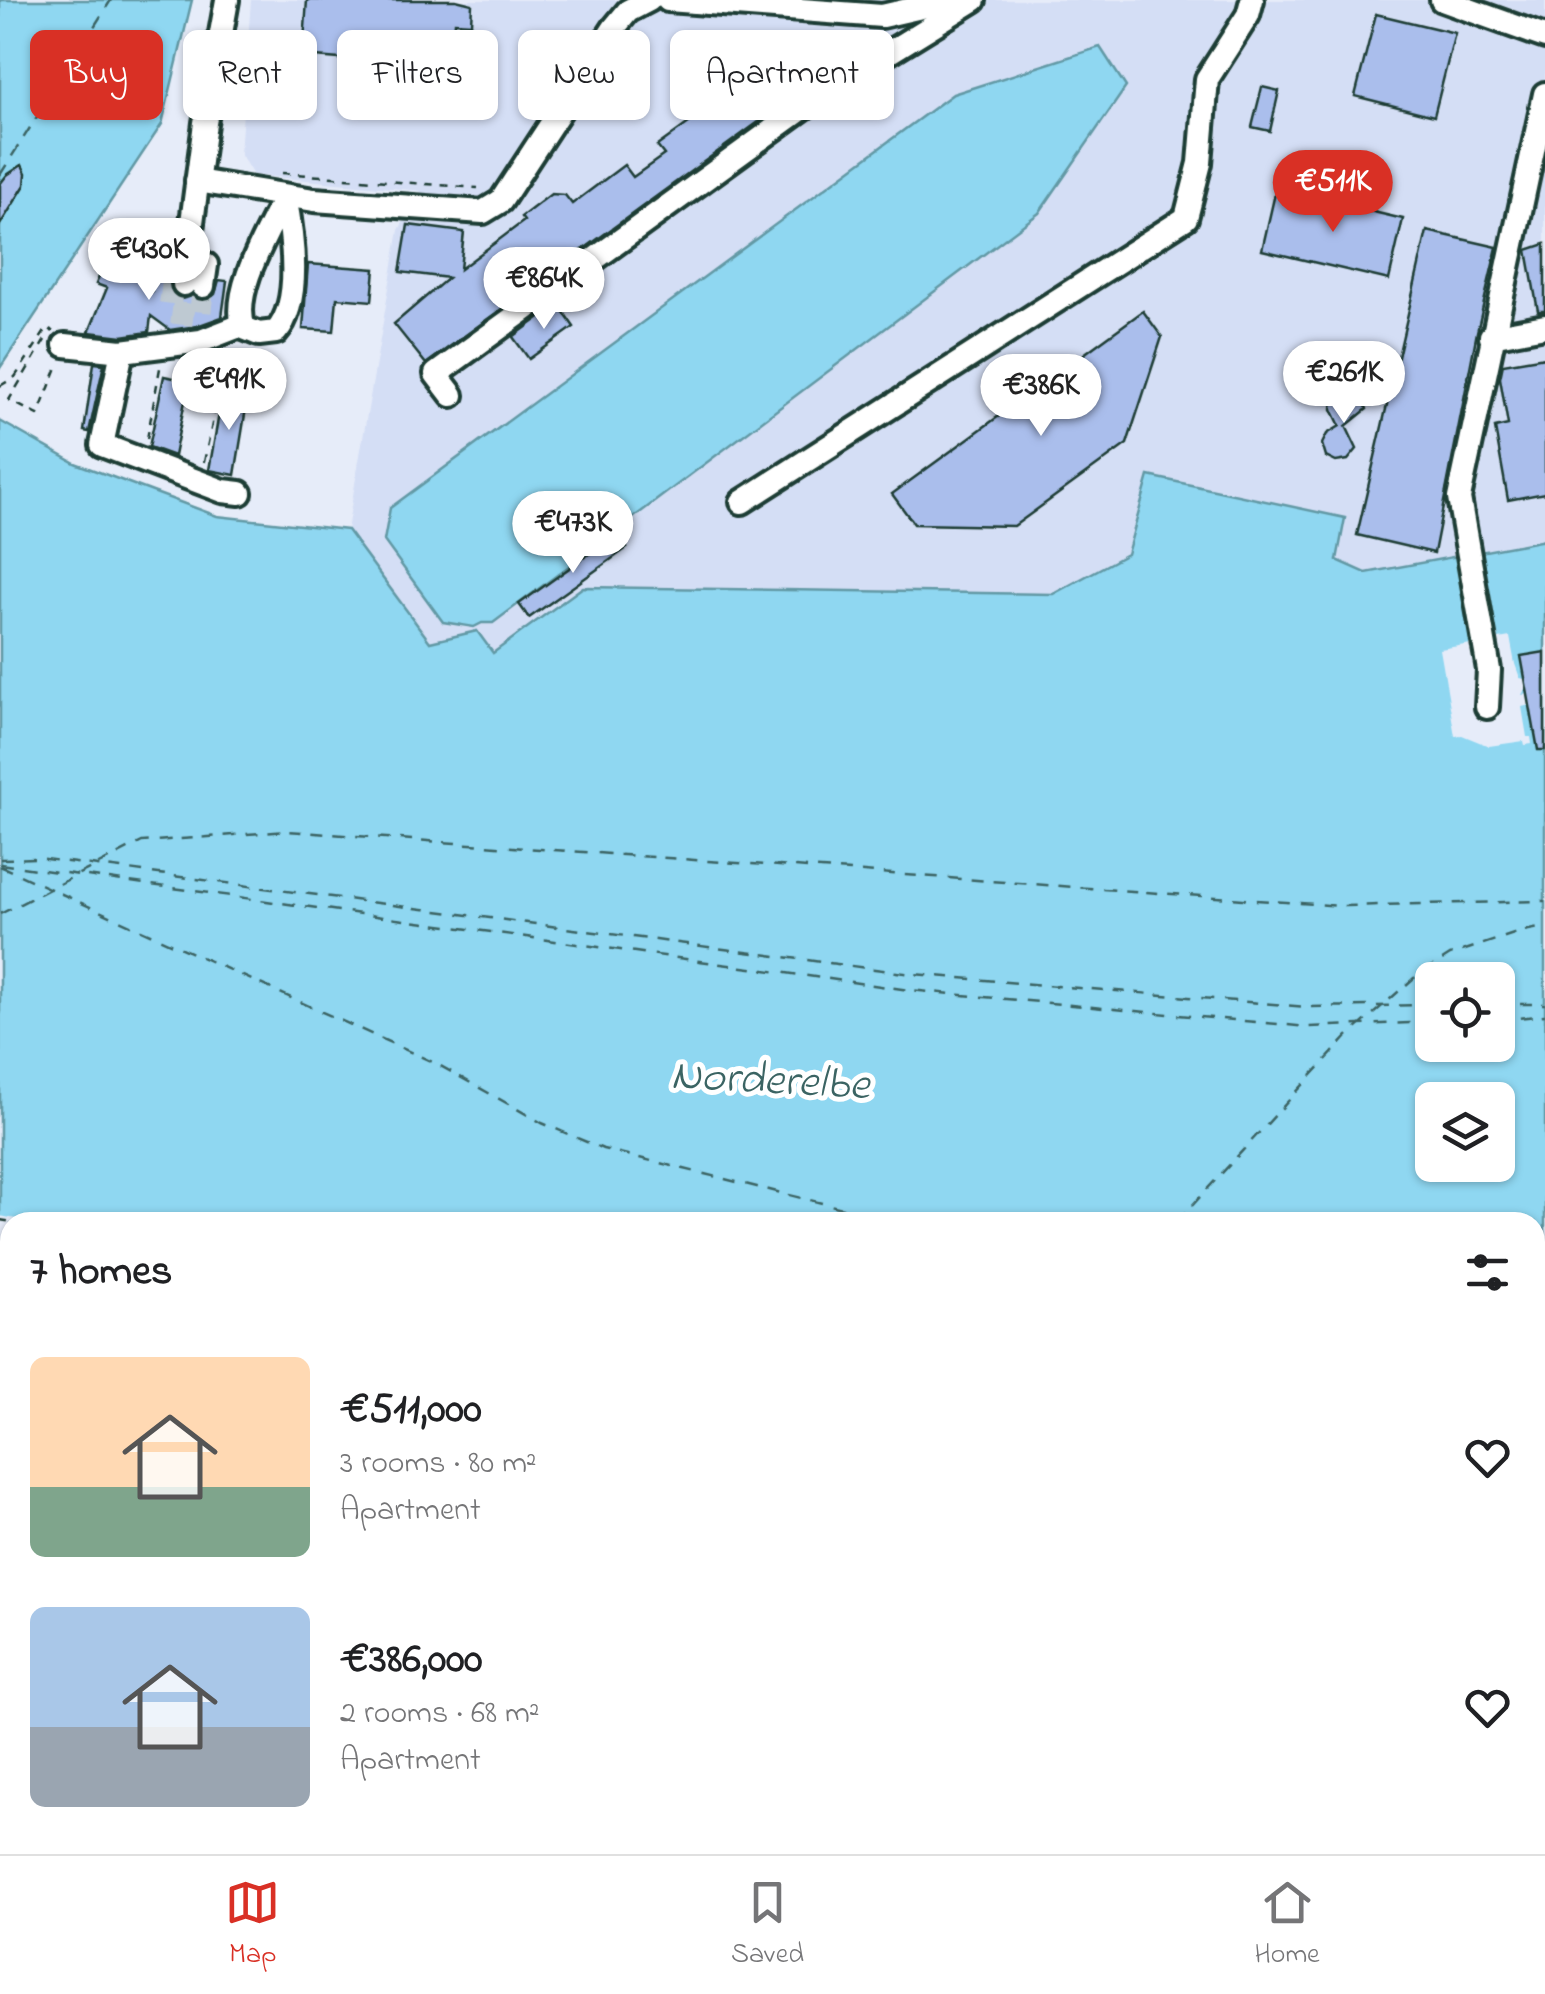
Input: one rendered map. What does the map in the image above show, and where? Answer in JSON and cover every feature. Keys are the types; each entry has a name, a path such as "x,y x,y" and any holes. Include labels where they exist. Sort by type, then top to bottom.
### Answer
{"street":[{"path":"182,286 177,261 190,244 226,0"},
{"path":"197,181 283,185 483,212 501,201 614,28 628,11 649,0"},
{"path":"668,0 882,16 952,0"},
{"path":"452,395 436,374 809,103 974,0"},
{"path":"742,502 1186,218 1200,163 1207,79 1248,14 1252,0"},
{"path":"1442,0 1545,37"},
{"path":"1487,707 1489,670 1459,498 1545,94"},
{"path":"236,328 248,275 283,185"},
{"path":"58,338 122,351 202,341 236,328 276,332 290,303 294,238 283,185"},
{"path":"1491,336 1545,326"},
{"path":"122,351 102,445 223,491 240,493"}],"path":[{"path":"283,185 478,188"},
{"path":"182,286 150,291 153,265 190,244"},
{"path":"0,386 15,378 48,327 58,338"},
{"path":"203,463 236,328"},
{"path":"58,338 38,415 9,400 58,338"},
{"path":"142,460 165,346"}],"shaded area":[{"path":"251,0 1545,0 1545,540 1366,573 1337,560 1345,518 1127,554 1053,594 583,587 493,654 477,631 431,642 347,530 399,230 421,191 253,175 240,154 242,120 317,120 317,30 249,30"}],"water":[{"path":"0,0 192,0 163,120 163,30 30,30 30,120 163,120 0,368"},
{"path":"1100,47 1126,87 1039,213 493,623 474,627 443,622 384,541 390,508 953,94"},
{"name":"Norderelbe","path":"0,421 75,463 217,516 347,530 430,642 477,631 493,653 583,587 1053,594 1127,554 1149,476 1345,518 1337,560 1366,573 1545,540 1545,1212 0,1212"}],"pier":[{"path":"1498,634 1499,639 1510,637 1520,678 1525,679 1522,695 1528,694 1530,705 1522,707 1527,737 1531,737 1532,744 1525,745 1524,741 1489,746 1455,736 1440,649"}],"building":[{"path":"307,0 456,0 472,4 471,23 455,22 454,30 337,30 337,59 317,57 317,30 305,30"},
{"path":"1376,14 1455,33 1434,116 1355,96"},
{"path":"1262,87 1279,91 1270,131 1252,127"},
{"path":"693,120 761,120 426,364 394,324 448,278 400,272 408,225 464,232 460,269 524,221 521,217 551,194 565,195 572,204 624,165 633,177 664,155 657,146"},
{"path":"22,165 25,185 0,225 0,184"},
{"path":"1276,189 1403,219 1389,280 1262,250"},
{"path":"1427,231 1497,247 1434,553 1357,535"},
{"path":"1545,244 1545,311 1538,311 1527,250"},
{"path":"106,260 154,280 155,271 166,273 167,266 171,266 170,289 181,299 192,296 208,300 215,294 219,280 227,281 222,317 170,330 151,316 149,332 122,336 89,332 107,288 96,284"},
{"path":"308,264 375,269 372,301 337,298 334,331 303,329"},
{"path":"558,304 574,327 529,359 513,337"},
{"path":"1143,311 1162,337 1127,444 1014,526 914,524 892,494"},
{"path":"1545,357 1545,493 1508,500 1495,428 1508,425 1500,378 1503,364"},
{"path":"94,363 104,364 89,432 84,431"},
{"path":"164,376 189,381 174,456 149,447"},
{"path":"1347,389 1361,394 1367,409 1346,426 1357,449 1348,460 1336,462 1326,457 1322,444 1327,434 1340,426 1332,409 1333,398"},
{"path":"223,391 248,396 235,475 209,470"},
{"path":"617,534 627,548 529,618 519,604"},
{"path":"1545,652 1545,750 1538,750 1521,656"}],"ferry route":[{"path":"0,175 111,0"},
{"path":"0,914 142,842 287,831 1342,906 1545,901"},
{"path":"0,859 38,858 912,974 1308,1007 1415,1005"},
{"path":"0,864 909,990 1309,1027 1415,1023"},
{"path":"0,866 437,1064 542,1123 603,1149 858,1212"},
{"path":"1186,1212 1347,1037 1414,978 1450,955 1545,927"},
{"path":"1515,1004 1545,1004"},
{"path":"1515,1018 1545,1015"}],"tunnel":[{"path":"173,282 169,312 200,316 203,286"}]}
